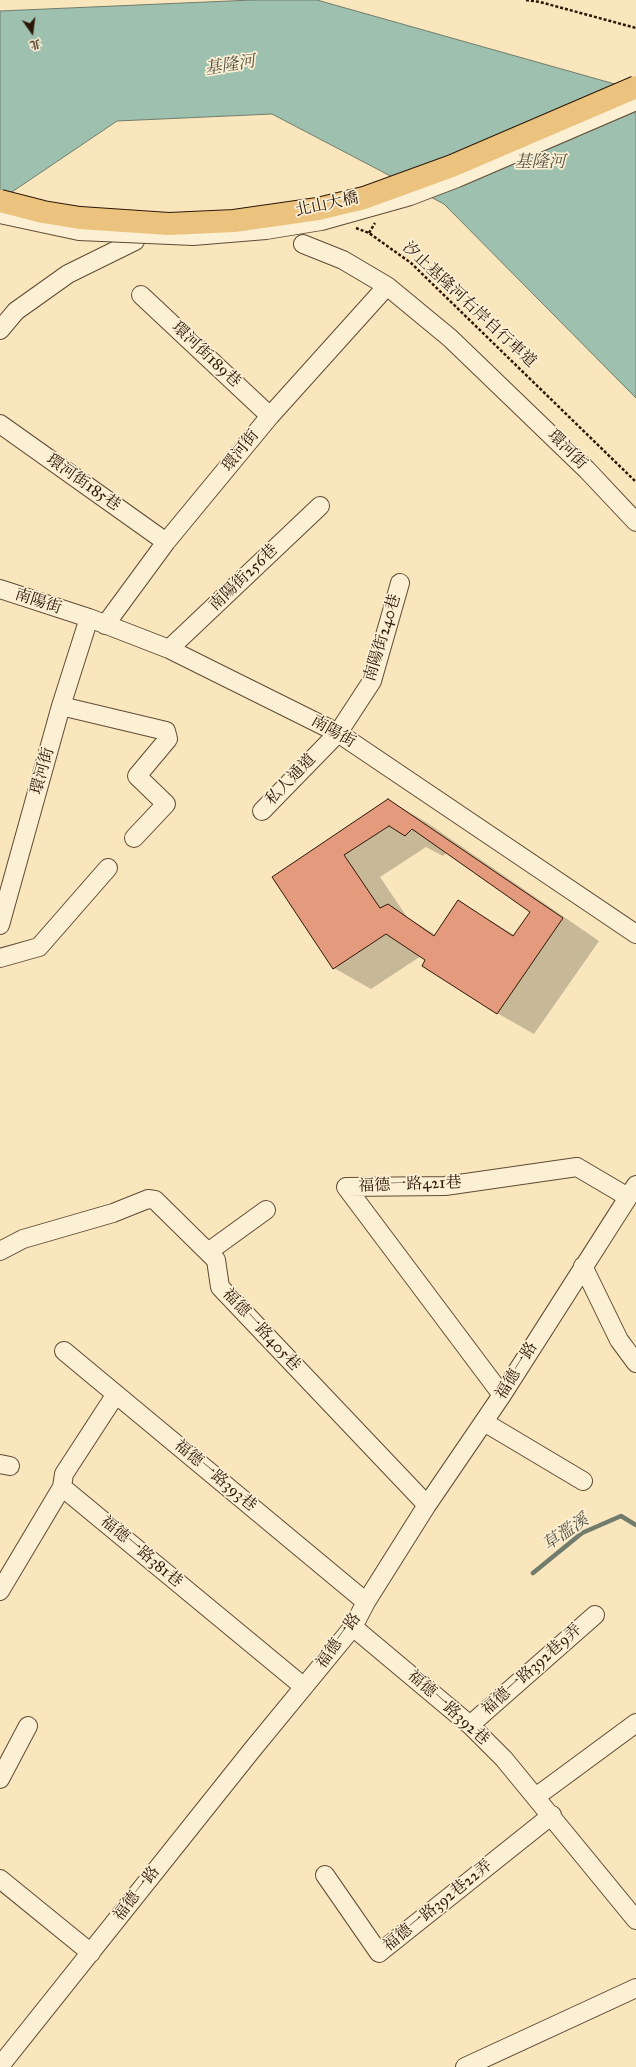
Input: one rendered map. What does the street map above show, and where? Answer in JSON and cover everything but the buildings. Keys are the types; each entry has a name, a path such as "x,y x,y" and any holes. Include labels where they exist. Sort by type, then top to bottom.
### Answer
{"main road":[{"name":"北山大橋","path":"0,201 43,212 80,218 169,224 234,221 318,209 364,198 452,166 636,87"}],"street":[{"name":"北山大橋","path":"0,214 79,231 192,236 266,230 321,221 410,196 457,178 636,102"},
{"path":"0,330 16,311 68,274 135,240"},
{"name":"環河街","path":"303,244 343,260 387,286 450,338 537,420 636,522"},
{"name":"環河街","path":"0,925 61,706 97,622 166,542 270,416 387,286"},
{"name":"環河街189巷","path":"141,295 270,416"},
{"name":"環河街185巷","path":"0,424 166,542"},
{"name":"南陽街256巷","path":"168,650 320,506"},
{"name":"南陽街240巷","path":"338,733 372,681 400,583"},
{"name":"南陽街","path":"0,589 97,622 168,650 338,733 636,934"},
{"path":"61,706 166,731 168,739 137,776 166,804 134,838"},
{"name":"私人通道","path":"262,811 338,733"},
{"path":"0,958 39,947 108,868"},
{"name":"福德一路421巷","path":"502,1395 346,1187 445,1186 577,1167 632,1191"},
{"name":"福德一路","path":"0,2066 353,1627 366,1602 427,1505 502,1395 632,1191"},
{"name":"福德一路405巷","path":"0,1251 24,1239 113,1213 148,1198 155,1200 216,1260 220,1287 427,1505"},
{"path":"208,1252 266,1210"},
{"path":"583,1266 619,1340 636,1363"},
{"name":"福德一路393巷","path":"64,1351 366,1602"},
{"path":"0,1591 62,1487 64,1474 116,1394"},
{"path":"484,1422 583,1481"},
{"name":"福德一路381巷","path":"62,1487 304,1687"},
{"name":"福德一路392巷9弄","path":"470,1725 595,1615"},
{"name":"福德一路392巷","path":"353,1627 470,1725 504,1759 537,1796 636,1920"},
{"path":"537,1796 636,1723"},
{"path":"0,1779 28,1726"},
{"name":"福德一路392巷22弄","path":"325,1875 379,1953 552,1815"},
{"path":"0,1879 90,1953"},
{"path":"465,2067 636,1988"}],"path":[{"path":"526,0 540,2 636,28"},
{"name":"汐止基隆河右岸自行車道","path":"350,225 369,233 411,263 636,482"}],"water":[{"name":"基隆河","path":"252,0 317,0 636,90 636,398 444,204 272,114 117,121 0,200 0,11"}],"waterway":[{"name":"草濫溪","path":"533,1573 582,1533 621,1516 636,1525"}]}
